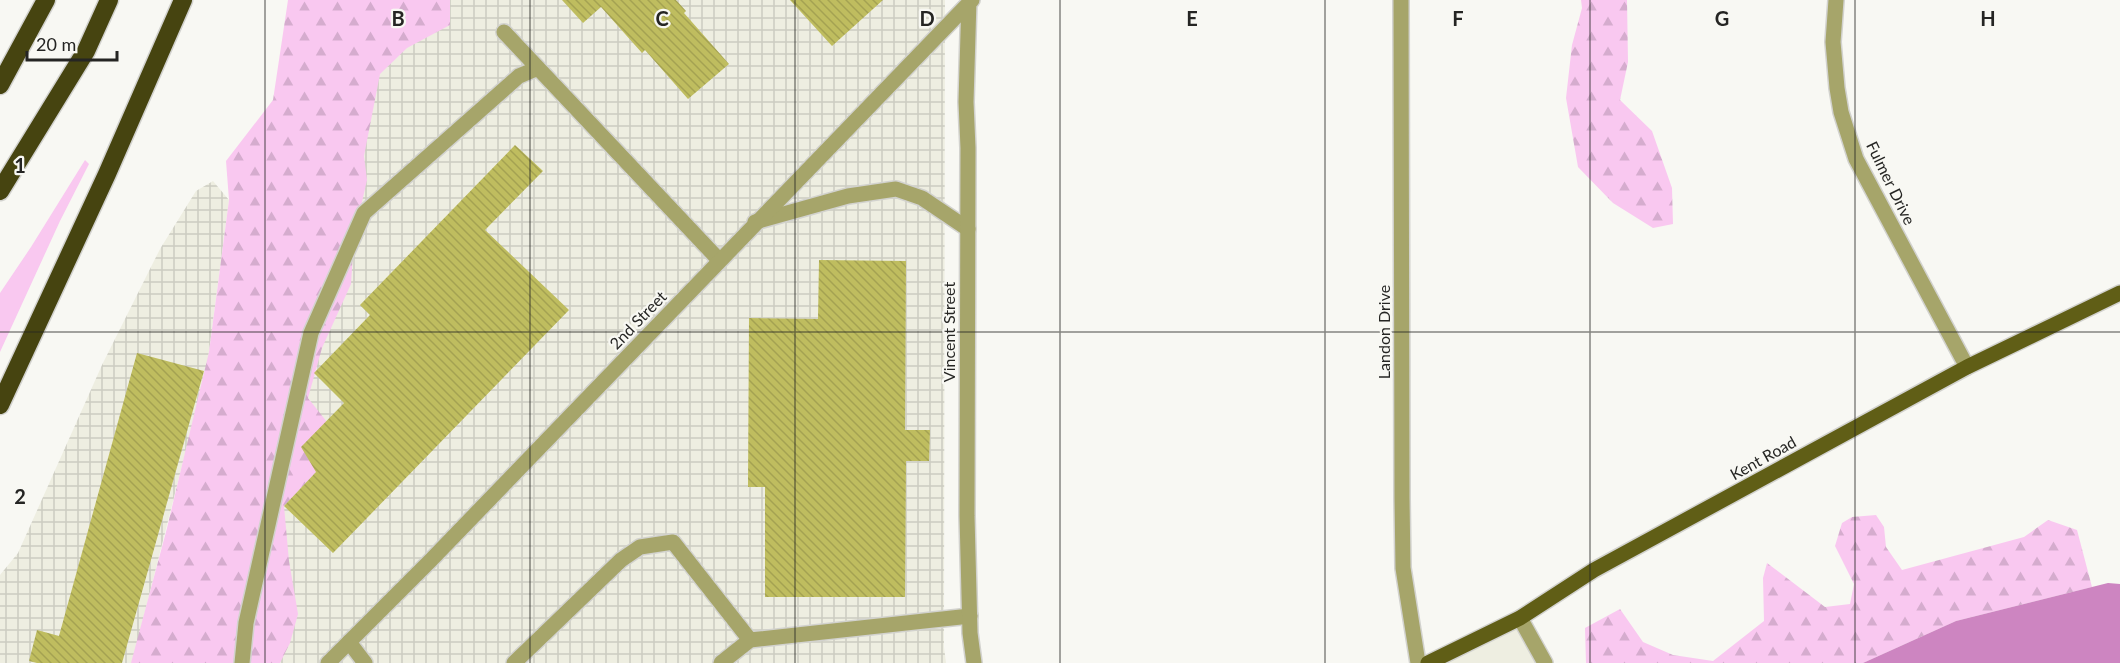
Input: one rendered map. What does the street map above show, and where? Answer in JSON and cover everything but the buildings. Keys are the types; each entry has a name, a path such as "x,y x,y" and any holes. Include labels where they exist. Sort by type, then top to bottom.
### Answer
{"highway":[{"path":"0,85 46,0"},
{"path":"0,191 86,51 109,0"},
{"path":"0,405 107,174 183,0"}],"main road":[{"name":"Kent Road","path":"1428,663 1520,618 1594,570 1967,367 2120,293"}],"street":[{"name":"Landon Drive","path":"1401,0 1403,568 1418,663"},
{"name":"Fulmer Drive","path":"1836,0 1833,42 1837,88 1841,112 1856,159 1967,367"},
{"name":"2nd Street","path":"328,663 431,560 970,1"},
{"name":"Vincent Street","path":"970,1 966,102 967,516 974,663"},
{"path":"504,32 719,260"},
{"path":"242,663 246,622 310,333 364,213 519,76 538,68"},
{"path":"755,222 848,196 896,189 922,198 968,229"},
{"path":"514,663 621,560 640,547 673,542 750,640"},
{"path":"721,663 750,640 970,616"},
{"path":"1520,618 1545,663"},
{"path":"349,642 365,663"}],"shaded area":[{"path":"343,0 945,0 944,647 946,663 163,663"},
{"path":"213,181 229,200 207,367 132,663 0,663 0,575 18,553 102,365 160,249 196,191"},
{"path":"2108,583 2120,584 2120,663 1863,663 1956,621"},
{"path":"1520,618 1545,663 1427,663"}],"green space":[{"path":"288,0 450,0 450,25 407,48 380,74 364,156 367,180 354,237 351,284 322,348 308,398 327,422 316,472 284,506 289,561 298,614 290,643 280,663 131,663 167,528 209,352 229,200 226,161 273,100"},
{"path":"1581,0 1627,0 1628,62 1620,100 1652,131 1672,188 1673,224 1653,228 1613,203 1578,167 1566,98 1572,45 1582,8"},
{"path":"85,160 89,164 60,221 0,352 0,293"},
{"path":"1876,515 1884,527 1886,547 1902,570 2024,537 2048,520 2077,530 2092,587 1956,621 1863,663 1586,663 1585,628 1620,609 1643,642 1673,655 1713,661 1764,621 1763,578 1767,563 1825,607 1850,604 1854,584 1835,546 1842,523 1852,517"}]}
